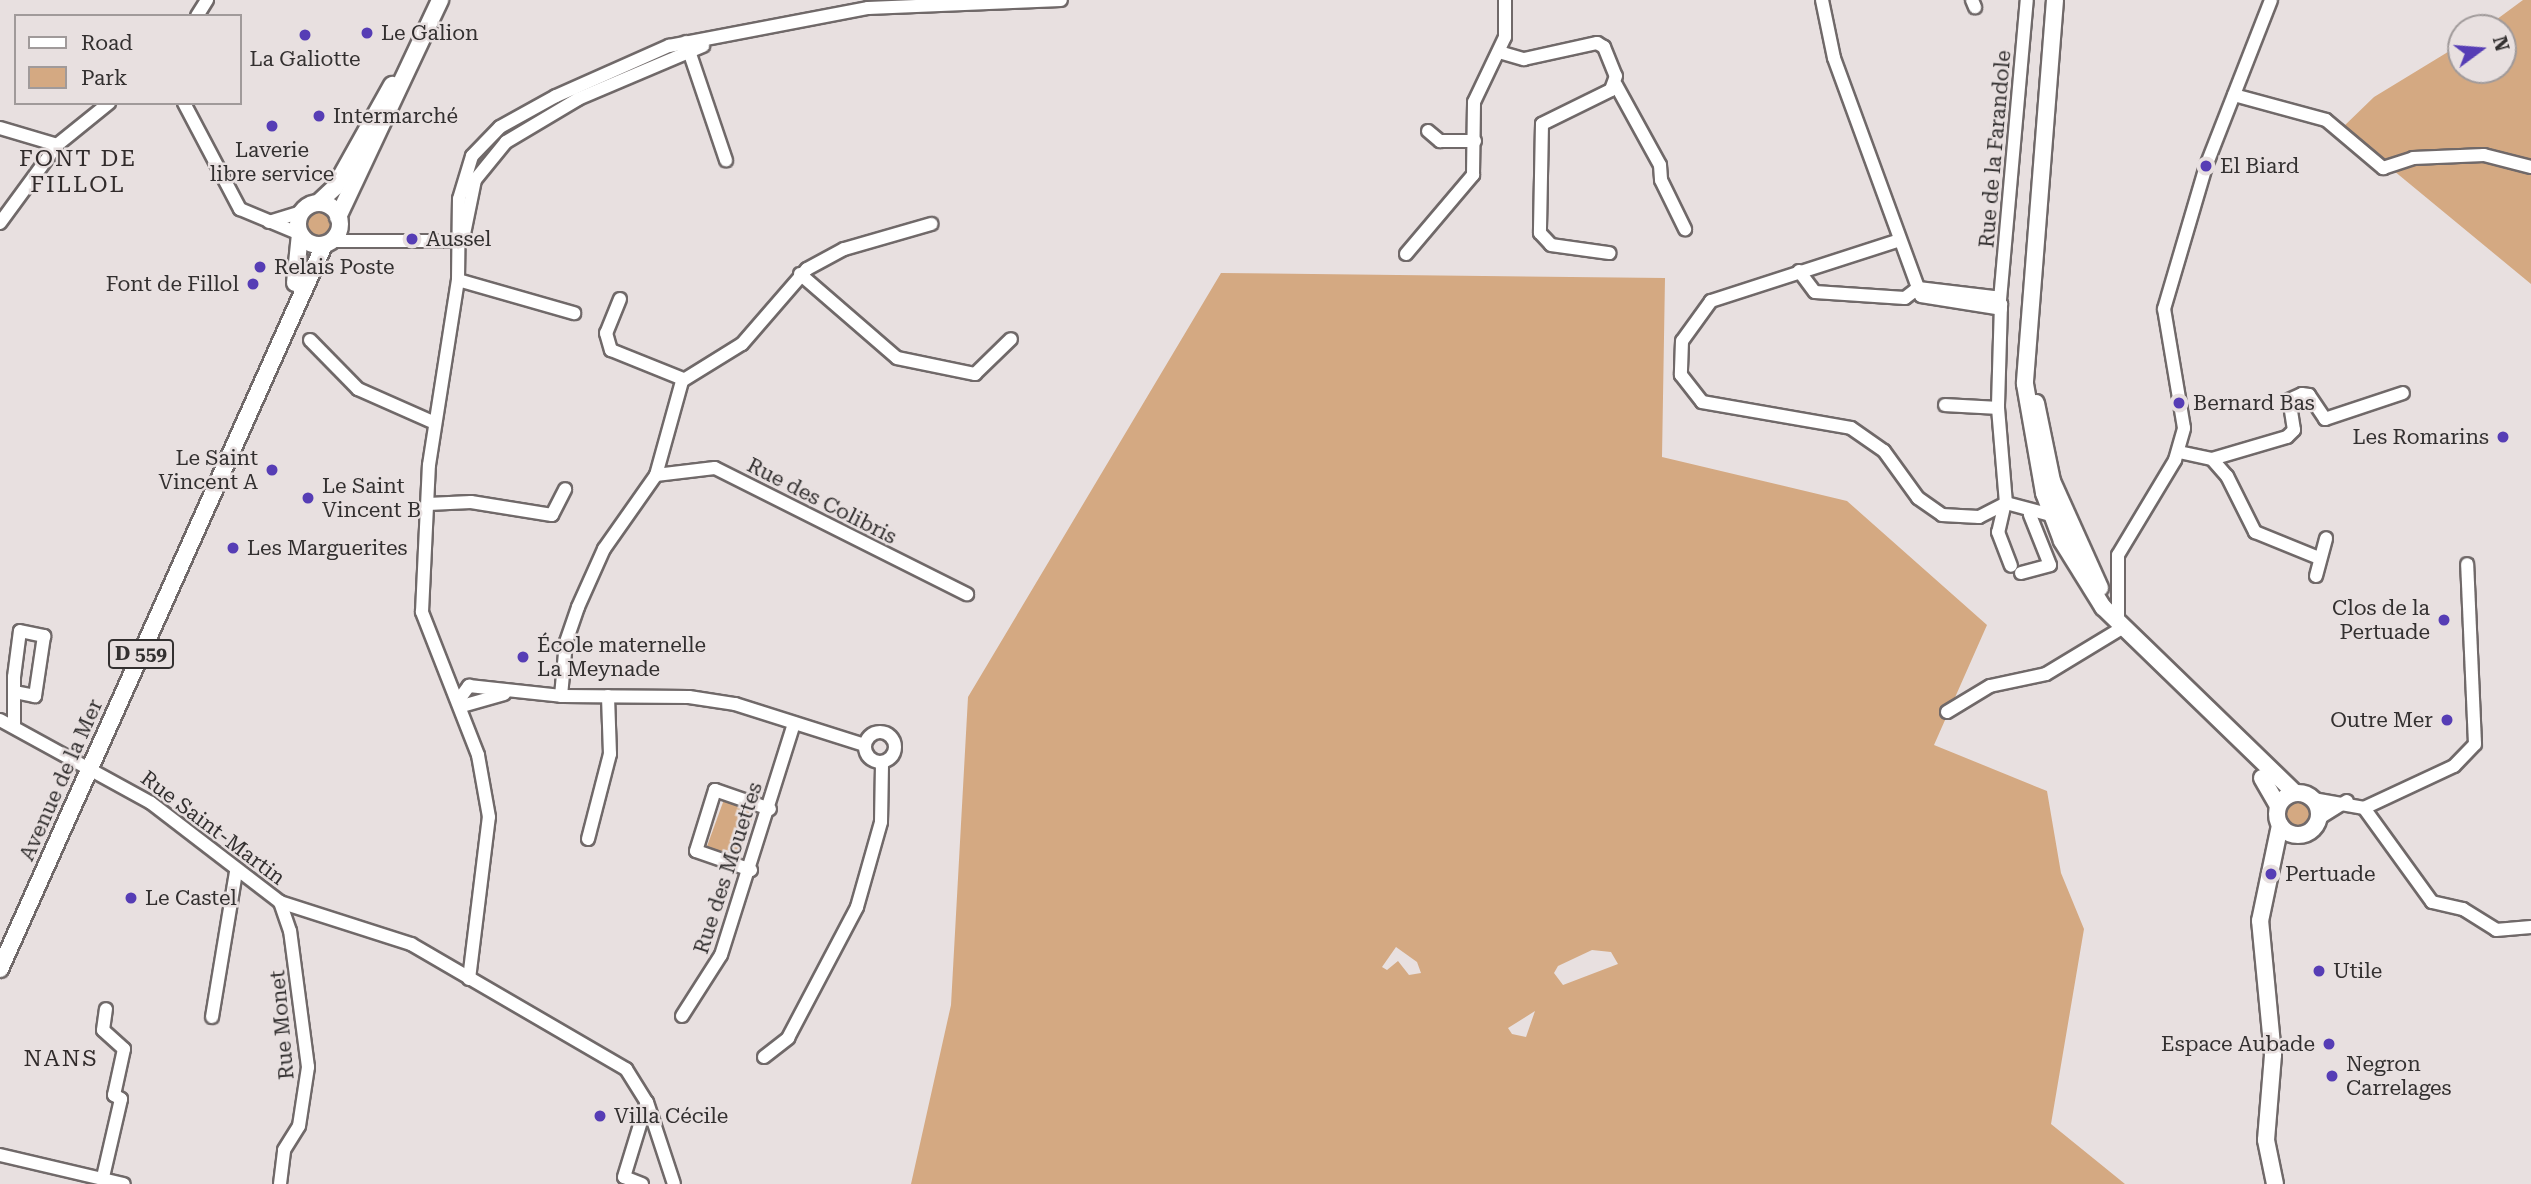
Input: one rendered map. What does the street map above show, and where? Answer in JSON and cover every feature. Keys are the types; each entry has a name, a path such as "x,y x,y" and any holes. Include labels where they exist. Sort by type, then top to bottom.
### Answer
{"main road":[{"path":"301,212 318,203 361,144 431,0"},
{"path":"318,203 339,220 440,0"},
{"path":"2055,0 2029,334 2028,429 2051,516 2089,588 2267,782 2278,806 2280,824 2263,892 2261,938 2273,1055 2266,1140 2275,1184"},
{"name":"Avenue de la Mer","path":"280,339 299,272 301,212"},
{"name":"Avenue de la Mer","path":"0,969 280,339 339,220"},
{"path":"300,234 328,243"},
{"path":"2029,334 2052,481 2123,626"},
{"path":"2171,678 2295,793 2313,799 2318,819 2281,851 2263,892"},
{"path":"2278,806 2295,793"},
{"path":"2280,824 2297,835"}],"street":[{"path":"467,705 442,669 422,612 435,423 458,280 463,180 489,136 575,87 688,45 879,6 1061,0"},
{"path":"1406,254 1465,191 1475,141 1477,87 1499,52 1505,0"},
{"path":"1822,0 1834,58 1918,288 1933,303 2000,304"},
{"name":"Rue de la Farandole","path":"2028,0 2000,304 1998,408 2006,503 1998,532 2016,570 2050,565 2030,515"},
{"path":"1947,712 1990,686 2046,674 2123,626 2115,569 2127,535 2179,452 2184,428 2164,309 2234,95 2270,0"},
{"path":"1499,52 1524,59 1597,43 1616,85 1660,165 1661,180 1685,229"},
{"path":"688,45 726,160"},
{"path":"1609,253 1585,254 1543,240 1540,134 1542,124 1616,85"},
{"path":"2234,95 2326,120 2383,168 2413,159 2484,155 2531,167"},
{"path":"0,223 57,145 107,105"},
{"path":"185,105 240,209 300,234"},
{"path":"0,128 57,145"},
{"path":"1428,131 1440,141 1475,141"},
{"path":"269,222 301,212"},
{"path":"339,220 360,237"},
{"path":"561,696 566,642 586,587 615,531 656,475 683,379 742,344 800,274 844,250 932,224"},
{"path":"328,243 360,237 461,241"},
{"path":"1900,240 1720,297 1694,317 1678,365 1692,397 1851,428 1884,451 1918,498 1942,515 1979,517 2006,503 2030,515 2051,516"},
{"path":"1799,271 1815,292 1905,299 1918,288"},
{"path":"800,274 897,358 975,374 1011,339"},
{"path":"458,280 574,313"},
{"path":"620,299 606,334 611,350 683,379"},
{"path":"310,340 358,389 435,423"},
{"path":"2179,452 2212,459 2287,436 2294,430 2289,400 2302,394 2325,419 2403,393"},
{"path":"1944,405 1998,408"},
{"path":"2212,459 2227,476 2255,533 2319,558"},
{"name":"Rue des Colibris","path":"656,475 715,468 967,594"},
{"path":"428,504 471,502 552,514 565,489"},
{"path":"2316,576 2326,538"},
{"path":"2364,808 2454,766 2475,744 2467,564"},
{"path":"14,727 15,692 20,631 44,636 36,696 15,692"},
{"path":"442,669 473,688 508,693 689,697 794,723 864,745 870,759 883,762"},
{"path":"469,979 489,817 467,726 467,705 473,688"},
{"path":"467,705 473,688"},
{"path":"467,705 508,693"},
{"path":"588,839 610,754 608,696"},
{"name":"Rue Saint-Martin","path":"0,720 91,765 151,803 236,872 280,902 411,943 626,1069 647,1102 674,1184"},
{"name":"Rue des Mouettes","path":"682,1016 713,972 751,870 794,723"},
{"path":"764,1057 788,1038 857,907 881,822 883,762 894,752 892,737 874,732 864,745"},
{"path":"751,870 696,851 715,790 770,809"},
{"path":"2313,799 2348,801 2364,808 2432,902 2463,909 2496,930 2531,927"},
{"path":"2318,819 2348,801"},
{"path":"212,1017 236,872"},
{"name":"Rue Monet","path":"279,1184 284,1150 299,1126 307,1067 297,1023 302,1005 298,976 280,902"},
{"path":"103,1177 121,1099 114,1095 124,1049 103,1030 106,1009"},
{"path":"642,1184 624,1177 647,1102"},
{"path":"0,1155 124,1184"}],"green space":[{"path":"2523,0 2531,0 2531,284 2342,128 2374,97 2447,53 2447,84 2517,84 2517,14 2504,14"},
{"path":"318,203 333,209 339,224 333,239 318,245 303,239 297,224 303,209"},
{"path":"1221,273 1665,278 1662,457 1847,501 1987,625 1934,745 2047,791 2061,873 2084,929 2051,1124 2125,1184 911,1184 951,1005 968,697","holes":["1396,947 1417,962 1421,973 1409,975 1398,961 1387,970 1382,967","1592,950 1611,952 1618,964 1563,985 1554,973 1558,966","1535,1011 1526,1037 1512,1034 1508,1028"]},
{"path":"2298,793 2313,799 2319,814 2313,829 2298,835 2283,829 2277,814 2283,799"},
{"path":"726,794 757,805 735,864 704,853"}],"place":[{"name":"Le Galion","path":"367,33"},
{"name":"La Galiotte","path":"305,35"},
{"name":"Intermarché","path":"319,116"},
{"name":"Laverie libre service","path":"272,126"},
{"name":"El Biard","path":"2206,166"},
{"name":"Aussel","path":"412,239"},
{"name":"Relais Poste","path":"260,267"},
{"name":"Font de Fillol","path":"253,284"},
{"name":"Bernard Bas","path":"2179,403"},
{"name":"Les Romarins","path":"2503,437"},
{"name":"Le Saint Vincent A","path":"272,470"},
{"name":"Le Saint Vincent B","path":"308,498"},
{"name":"Les Marguerites","path":"233,548"},
{"name":"Clos de la Pertuade","path":"2444,620"},
{"name":"École maternelle La Meynade","path":"523,657"},
{"name":"Outre Mer","path":"2447,720"},
{"name":"Pertuade","path":"2271,874"},
{"name":"Le Castel","path":"131,898"},
{"name":"Utile","path":"2319,971"},
{"name":"Espace Aubade","path":"2329,1044"},
{"name":"Negron Carrelages","path":"2332,1076"},
{"name":"Villa Cécile","path":"600,1116"}],"district":[{"name":"FONT DE FILLOL","path":"78,172"},
{"name":"NANS","path":"61,1059"}]}
